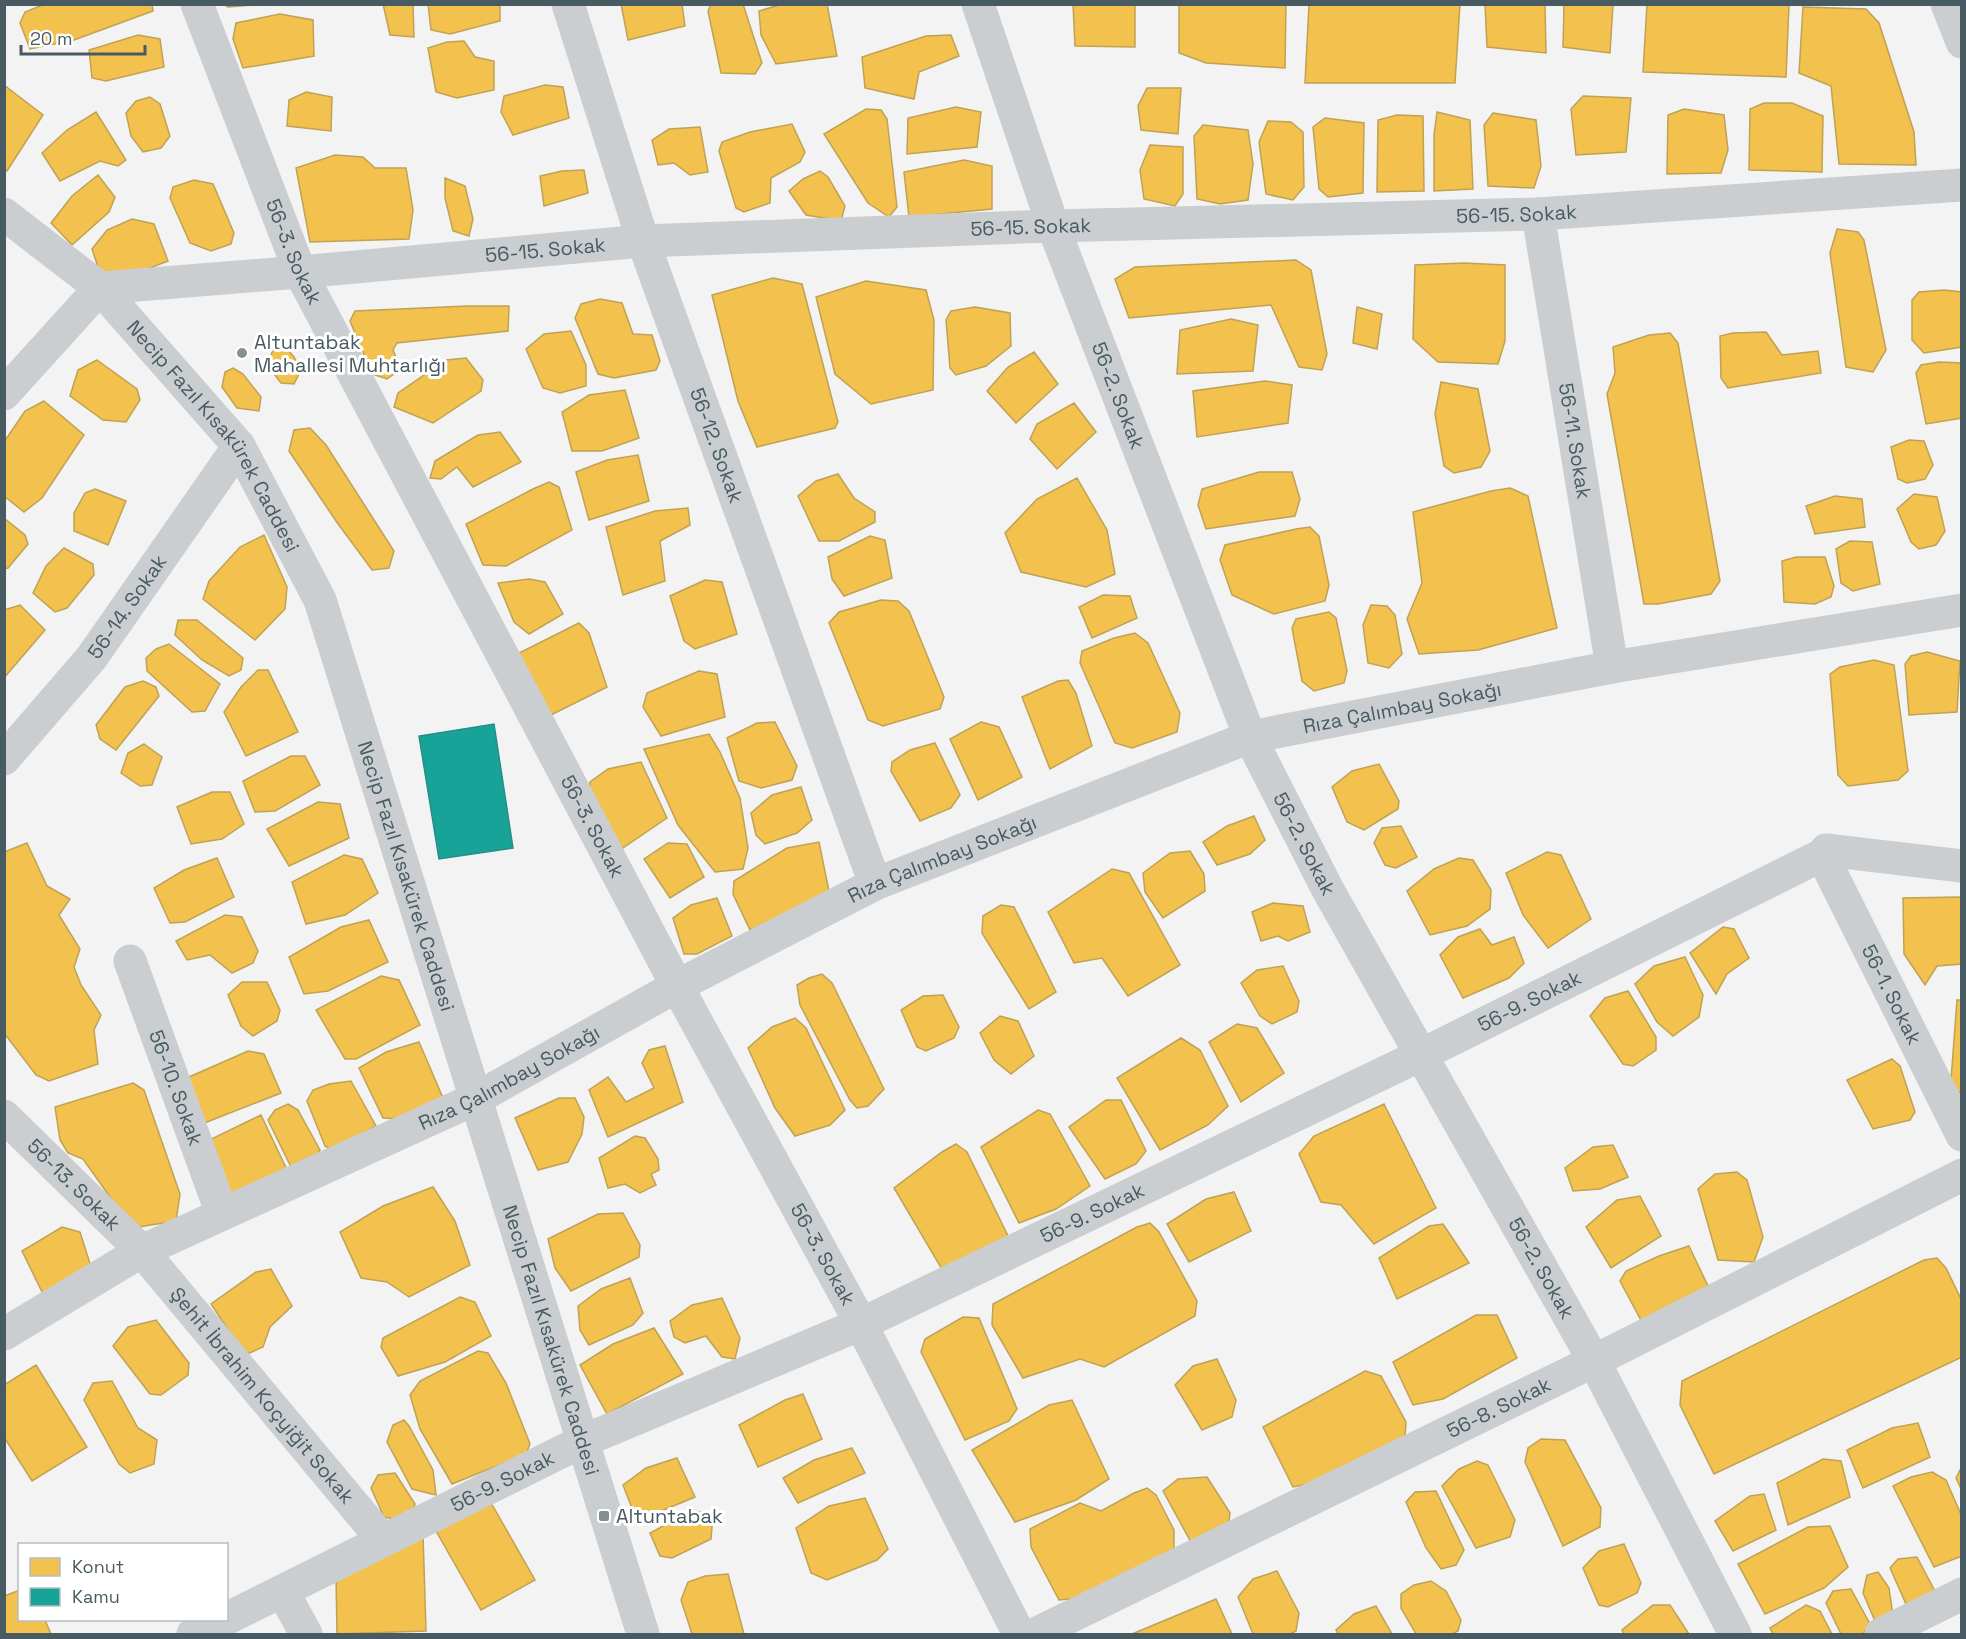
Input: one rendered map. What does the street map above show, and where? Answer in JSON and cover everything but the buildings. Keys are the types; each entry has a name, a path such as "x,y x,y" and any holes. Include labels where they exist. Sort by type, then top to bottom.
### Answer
{"street":[{"name":"56-3. Sokak","path":"197,4 300,272 677,986 861,1324 1019,1635"},
{"name":"56-12. Sokak","path":"568,4 643,241 875,884"},
{"name":"56-2. Sokak","path":"978,4 1053,226 1250,737 1328,890 1594,1361 1735,1635"},
{"path":"1947,4 1962,42"},
{"name":"56-15. Sokak","path":"100,288 643,241 1053,226 1538,214 1962,185"},
{"name":"Necip Fazıl Kısakürek Caddesi","path":"4,214 100,288 239,446 320,600 643,1635"},
{"name":"56-11. Sokak","path":"1538,214 1612,667"},
{"path":"4,394 100,288"},
{"name":"56-14. Sokak","path":"4,759 92,657 239,446"},
{"name":"Rıza Çalımbay Sokağı","path":"4,1334 142,1251 477,1098 677,986 875,884 1250,737 1612,667 1962,610"},
{"name":"56-9. Sokak","path":"228,1618 583,1441 861,1324 1421,1055 1822,855 1826,850 1962,866"},
{"name":"56-1. Sokak","path":"1822,855 1962,1135"},
{"name":"56-10. Sokak","path":"130,961 222,1214"},
{"name":"56-13. Sokak","path":"4,1116 142,1251"},
{"name":"56-8. Sokak","path":"1035,1635 1594,1361 1962,1175"},
{"name":"Şehit İbrahim Koçyiğit Sokak","path":"142,1251 383,1540"},
{"path":"283,1592 306,1635"},
{"path":"1881,1635 1962,1594"},
{"name":"56-9. Sokak","path":"193,1635 222,1621"}],"place":[{"name":"Altuntabak Mahallesi Muhtarlığı","path":"242,353"},
{"name":"Altuntabak","path":"604,1516"}]}
